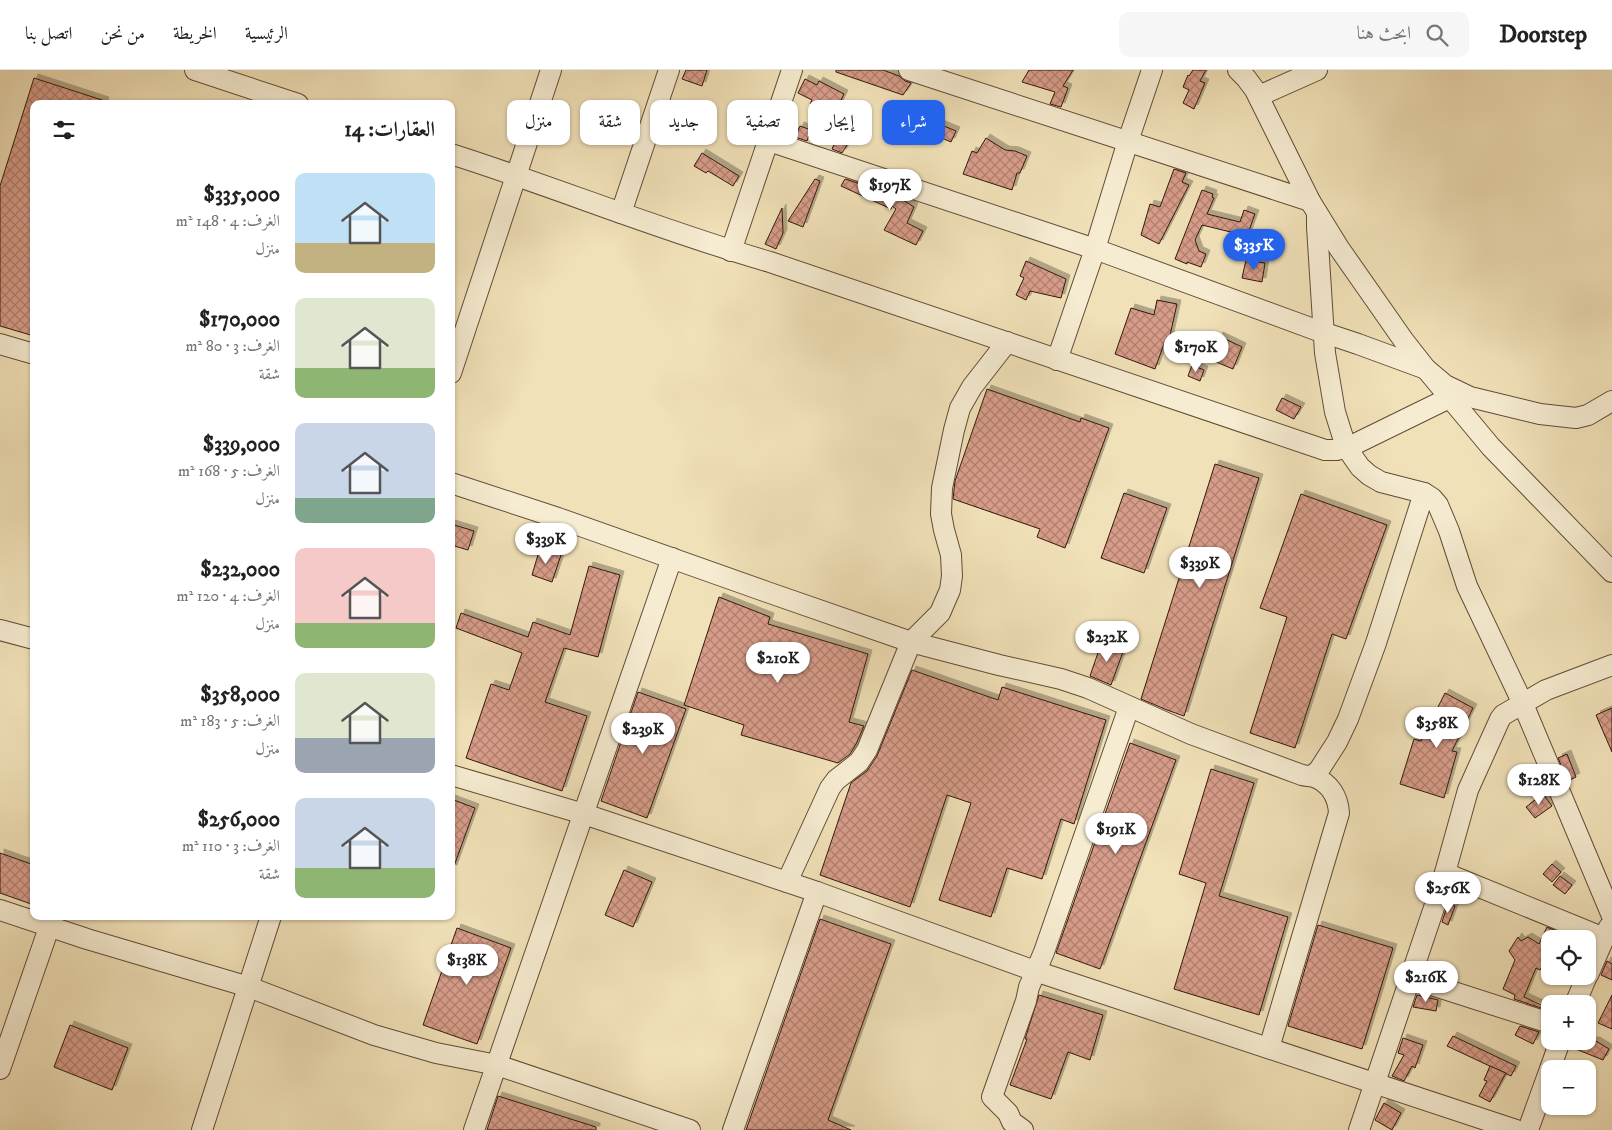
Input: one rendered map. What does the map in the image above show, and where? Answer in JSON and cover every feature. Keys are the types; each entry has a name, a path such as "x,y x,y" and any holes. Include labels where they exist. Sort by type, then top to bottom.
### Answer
{"street":[{"path":"195,70 286,100"},
{"path":"455,361 551,70"},
{"path":"621,213 669,70"},
{"path":"782,100 792,70"},
{"path":"910,70 1128,141 1314,207"},
{"path":"1057,360 1095,250 1152,70"},
{"path":"1238,70 1259,96 1314,207 1404,341 1491,447 1612,572"},
{"path":"1259,96 1317,70"},
{"path":"731,251 768,145"},
{"path":"778,145 1095,250 1322,332 1426,370 1445,384 1470,397 1540,414 1572,418 1582,417 1612,401"},
{"path":"455,155 517,175 731,251 770,262 1315,448 1331,451 1366,440 1449,398"},
{"path":"1314,207 1322,332 1335,412 1346,447 1360,467 1369,475 1381,482 1424,493 1438,504 1443,514 1467,586 1523,704 1612,918 1596,956"},
{"path":"787,882 830,788 836,780 858,762 867,750 911,642 940,613 950,590 952,576 951,555 941,514 942,488 954,430 960,408 972,387 1007,342"},
{"path":"0,344 30,353"},
{"path":"455,484 558,518 911,642 1000,666 1060,679 1088,688 1218,744 1302,775 1312,776 1325,783 1334,792 1339,805 1339,813 1269,1048"},
{"path":"1312,776 1319,770 1348,719 1376,642 1424,493"},
{"path":"474,1130 672,558"},
{"path":"0,630 30,638"},
{"path":"1359,1130 1445,873 1468,790 1496,726 1503,715 1546,690 1612,665"},
{"path":"1023,1130 1012,1122 1008,1113 992,1097 1129,707"},
{"path":"455,775 584,814 817,892 1035,971 1516,1130"},
{"path":"1445,873 1604,938"},
{"path":"733,1130 817,892"},
{"path":"0,910 30,916"},
{"path":"202,1130 270,920"},
{"path":"0,1069 51,921 249,987 374,1035 436,1053 497,1064 690,1130"},
{"path":"1410,978 1541,1019"},
{"path":"1528,1130 1541,1094"}],"building":[{"path":"686,70 707,70 702,86 682,79"},
{"path":"836,70 883,70 911,83 903,95 836,72"},
{"path":"1029,70 1073,70 1063,86 1068,88 1061,107 1050,104 1055,92 1022,82"},
{"path":"1193,70 1206,70 1200,81 1205,83 1194,109 1183,103 1189,90 1183,87 1188,75"},
{"path":"34,78 102,100 30,100 30,335 0,326 0,186"},
{"path":"805,79 817,85 819,81 844,94 841,100 812,100 798,93"},
{"path":"800,126 808,129 807,141 798,138"},
{"path":"945,126 956,131 951,142 945,139"},
{"path":"986,138 1005,150 1015,151 1027,156 1020,173 1017,173 1012,190 963,174 972,151 977,153"},
{"path":"834,145 847,145 842,153 832,149"},
{"path":"702,153 739,176 733,186 708,171 706,173 694,166"},
{"path":"1174,169 1186,173 1182,182 1189,185 1159,244 1141,235 1150,204 1160,207"},
{"path":"815,179 820,181 803,227 788,221"},
{"path":"845,179 895,195 914,207 907,223 923,231 916,245 884,230 896,209 892,206 891,209 841,186"},
{"path":"1202,190 1213,194 1212,197 1214,198 1207,214 1240,222 1244,210 1255,214 1247,236 1202,225 1195,240 1199,251 1206,254 1201,267 1175,259"},
{"path":"782,208 783,233 776,249 765,244"},
{"path":"1246,260 1265,263 1262,282 1242,278"},
{"path":"1026,261 1066,279 1061,298 1030,291 1026,300 1016,295 1024,278 1020,276"},
{"path":"1157,300 1177,304 1169,340 1165,341 1155,369 1115,354 1131,308 1154,315"},
{"path":"1219,336 1242,347 1233,369 1209,359"},
{"path":"1192,365 1204,370 1200,381 1188,376"},
{"path":"987,389 1080,422 1081,418 1109,428 1065,548 1037,537 1040,529 953,499 955,481"},
{"path":"1282,398 1301,407 1294,419 1276,410"},
{"path":"1215,464 1259,478 1184,716 1141,699"},
{"path":"1124,493 1167,508 1144,573 1101,558"},
{"path":"1301,494 1387,525 1346,639 1332,634 1295,748 1250,733 1287,617 1260,608"},
{"path":"455,525 474,531 468,550 455,546"},
{"path":"540,548 561,555 552,582 532,575"},
{"path":"589,566 620,575 598,657 564,648 545,702 587,716 562,791 466,758 491,684 509,690 522,653 456,628 461,613 528,637 533,622 570,635"},
{"path":"719,597 770,617 768,624 868,654 849,722 864,726 850,754 838,763 741,735 744,725 684,705"},
{"path":"1102,641 1124,649 1111,685 1090,676"},
{"path":"912,670 998,700 1002,687 1106,720 1074,824 1061,819 1042,879 1007,868 991,917 939,900 971,803 947,795 910,907 820,875 851,783 867,771 877,756"},
{"path":"638,692 686,709 647,818 601,801"},
{"path":"1445,693 1473,708 1452,751 1457,752 1444,798 1400,784 1414,739 1421,741"},
{"path":"1612,708 1612,752 1596,715"},
{"path":"1130,743 1176,760 1100,969 1056,953"},
{"path":"1567,754 1576,777 1568,781 1558,758"},
{"path":"1536,767 1541,777 1532,781 1527,770"},
{"path":"1211,769 1254,783 1219,896 1288,917 1259,1015 1174,989 1206,883 1179,874"},
{"path":"1543,794 1552,806 1535,818 1526,807"},
{"path":"455,800 475,808 455,863"},
{"path":"0,853 30,864 30,904 0,893"},
{"path":"1552,864 1561,872 1552,882 1543,874"},
{"path":"624,870 652,882 633,927 605,915"},
{"path":"1560,876 1572,885 1565,894 1553,885"},
{"path":"1448,903 1455,906 1448,925 1442,922"},
{"path":"820,919 891,944 828,1120 851,1130 746,1130"},
{"path":"1318,925 1393,948 1362,1049 1288,1026"},
{"path":"457,928 511,948 477,1044 423,1025"},
{"path":"1518,937 1521,941 1528,937 1539,944 1541,940 1541,968 1540,970 1536,968 1524,997 1541,1005 1541,1008 1514,999 1515,995 1503,989 1515,960 1509,951"},
{"path":"1607,961 1612,964 1612,980 1601,975"},
{"path":"1039,995 1103,1015 1090,1060 1068,1052 1051,1099 1010,1085 1027,1039 1025,1039"},
{"path":"1417,995 1438,1000 1436,1011 1413,1007"},
{"path":"1612,995 1612,1029 1598,1023"},
{"path":"70,1025 128,1048 112,1090 54,1067"},
{"path":"1520,1026 1539,1032 1533,1044 1515,1035"},
{"path":"1453,1036 1516,1066 1511,1076 1447,1046"},
{"path":"1403,1038 1423,1045 1415,1068 1412,1066 1404,1081 1392,1076 1404,1055 1398,1053"},
{"path":"1596,1041 1609,1049 1603,1060 1578,1050 1596,1050"},
{"path":"1490,1066 1506,1073 1490,1102 1479,1096 1487,1081 1484,1080"},
{"path":"498,1096 596,1127 596,1130 487,1130"},
{"path":"1384,1103 1401,1113 1392,1130 1375,1120"}]}
